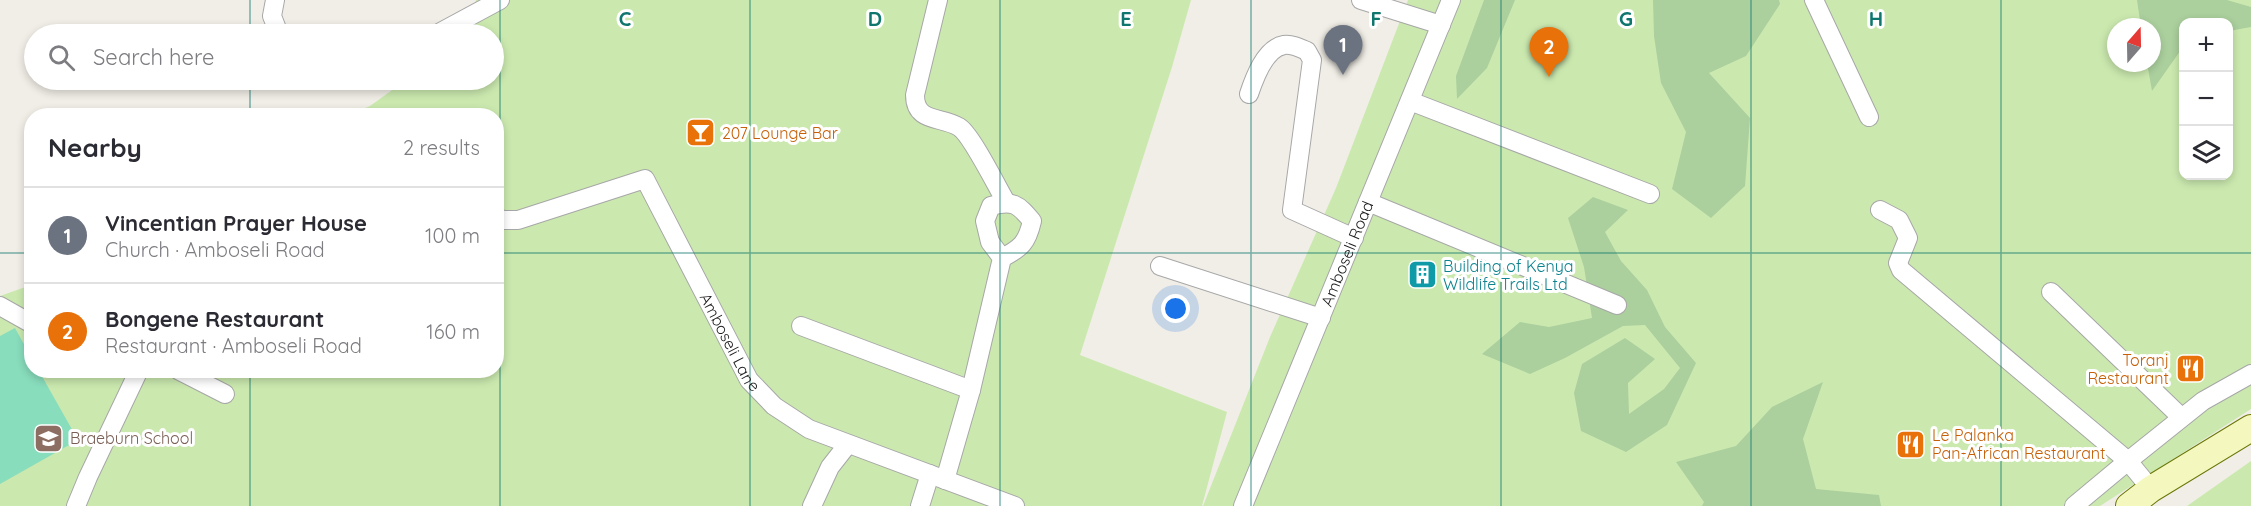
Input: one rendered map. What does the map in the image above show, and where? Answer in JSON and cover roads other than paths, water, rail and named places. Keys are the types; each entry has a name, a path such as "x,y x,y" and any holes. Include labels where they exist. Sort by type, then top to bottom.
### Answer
{"main road":[{"path":"2129,506 2151,489 2249,435"}],"street":[{"path":"275,0 272,16 275,24"},
{"path":"455,24 500,0"},
{"path":"938,0 915,95 915,106 920,113 961,128 1006,202"},
{"path":"1361,0 1441,24"},
{"name":"Amboseli Road","path":"1244,506 1451,0"},
{"path":"1814,0 1869,117"},
{"path":"1249,94 1255,75 1265,59 1281,45 1291,45 1307,51 1312,60 1292,210 1354,238"},
{"path":"1410,101 1650,194"},
{"name":"Amboseli Lane","path":"504,220 518,220 645,178 749,380 774,406 809,429 1016,506"},
{"path":"920,506 938,477 971,390 1002,258 1017,250 1028,238 1032,221 1021,207 1006,202 991,206 985,221 990,242 1002,258"},
{"path":"1368,202 1617,305"},
{"path":"1880,210 1899,220 1908,238 1898,263 1901,270 2128,461 2151,489"},
{"path":"1160,266 1321,318"},
{"path":"2051,292 2181,417"},
{"path":"0,306 24,320"},
{"path":"801,326 971,390"},
{"path":"2074,506 2151,445 2181,417 2203,401 2251,374"},
{"path":"76,506 132,378"},
{"path":"194,378 225,394"},
{"path":"812,506 830,466 848,444"}],"place":[{"name":"Vincentian Prayer House","path":"1343,75"},
{"name":"Bongene Restaurant","path":"1549,77"},
{"name":"207 Lounge Bar","path":"701,133"},
{"name":"Building of Kenya Wildlife Trails Ltd","path":"1422,275"},
{"name":"Toranj Restaurant","path":"2190,369"},
{"name":"Braeburn School","path":"49,438"},
{"name":"Le Palanka Pan-African Restaurant","path":"1911,444"}]}
